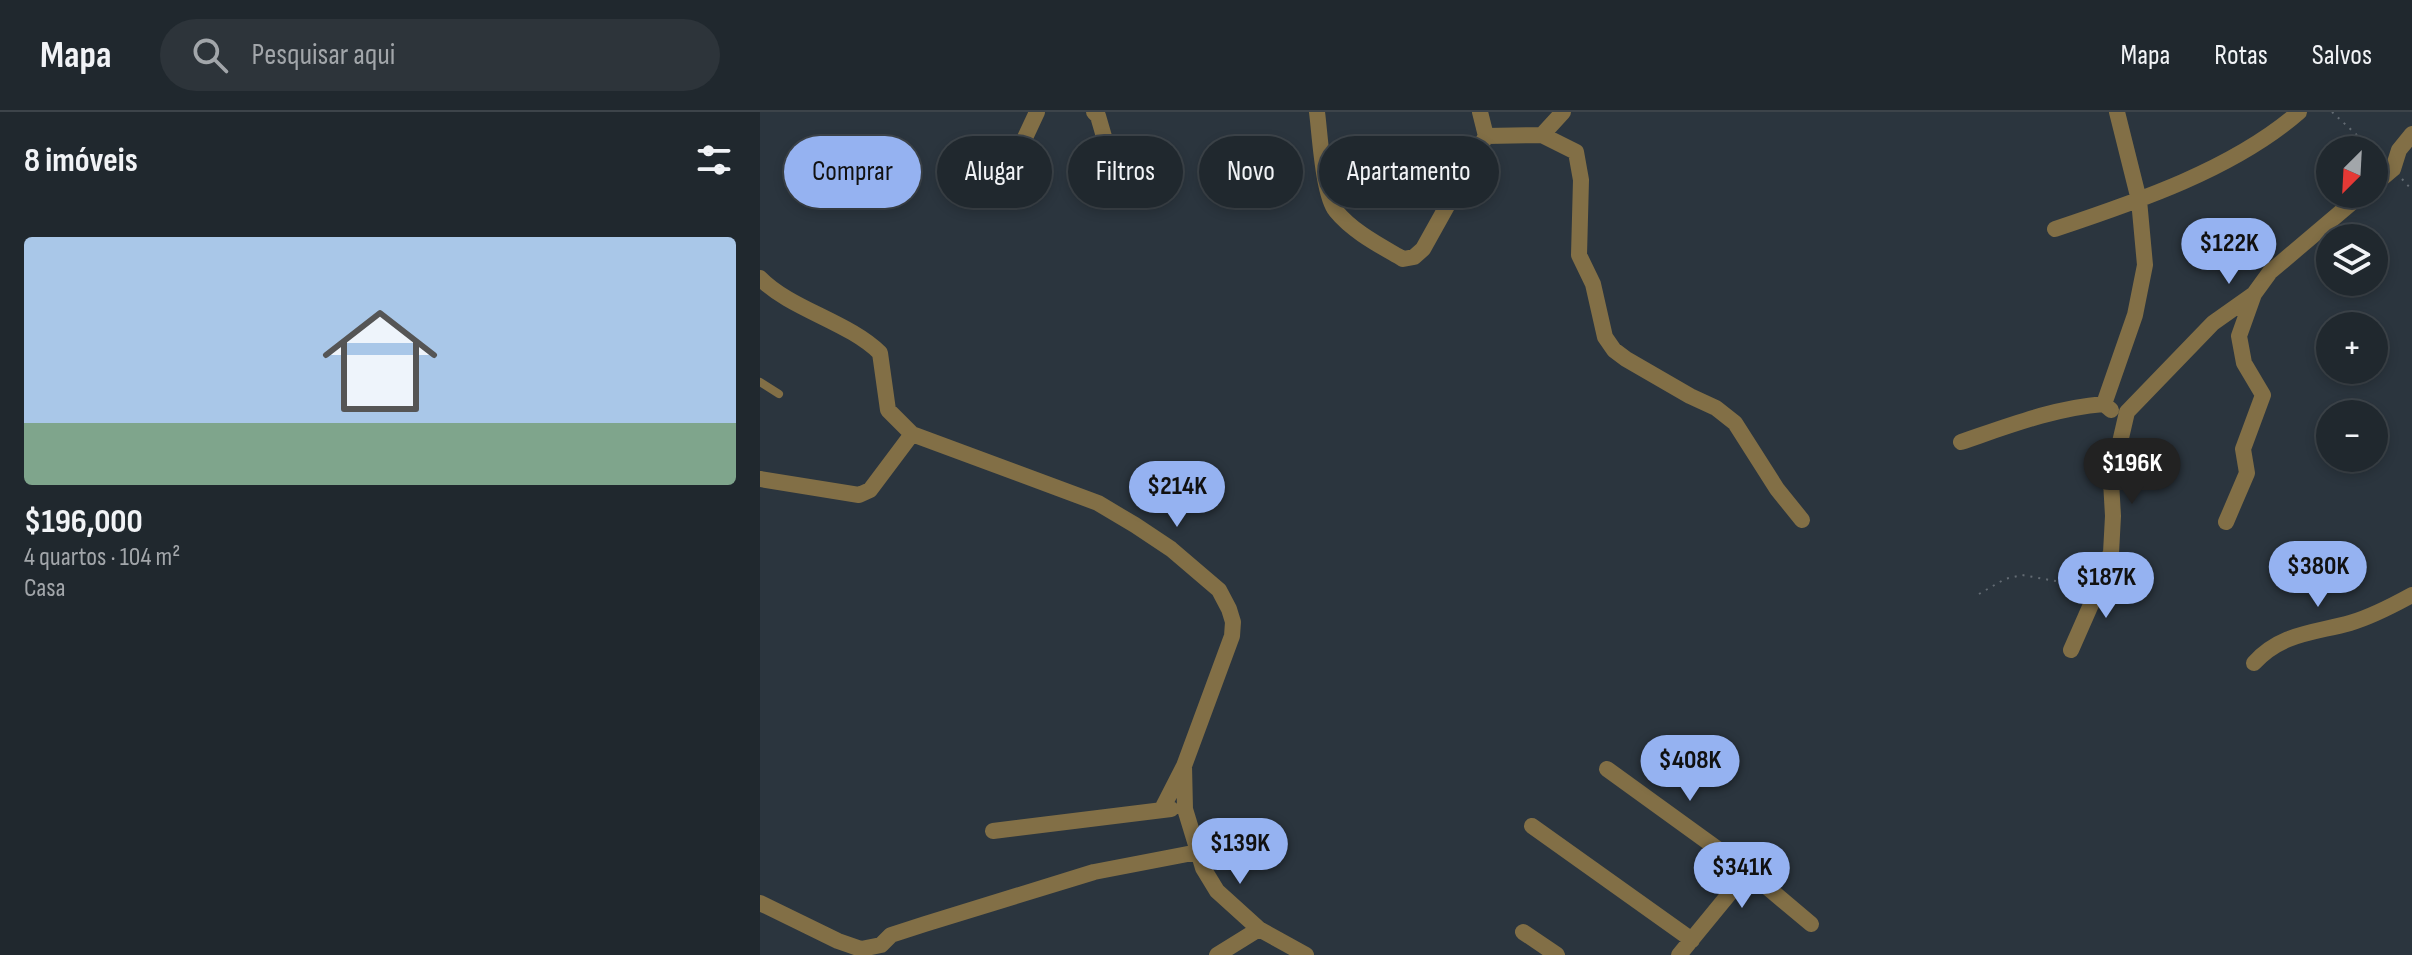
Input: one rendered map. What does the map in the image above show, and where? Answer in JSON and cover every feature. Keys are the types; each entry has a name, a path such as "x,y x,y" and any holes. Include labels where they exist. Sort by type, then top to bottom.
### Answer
{"street":[{"path":"1026,136 1037,112"},
{"path":"1094,112 1104,136"},
{"path":"1317,112 1320,136"},
{"path":"1480,112 1486,136 1542,135 1579,155 1582,200 1579,255 1593,284 1602,328 1614,350 1666,383 1716,408 1735,423 1777,489 1802,520"},
{"path":"1542,135 1563,112"},
{"path":"2104,404 2118,370 2145,265 2139,200 2117,112"},
{"path":"2055,229 2139,200 2242,152 2281,128 2299,112"},
{"path":"2388,173 2393,169 2399,150 2412,134"},
{"path":"1334,208 1370,239 1403,259 1414,257 1423,249 1448,208"},
{"path":"2226,522 2247,473 2243,449 2263,395 2244,363 2239,336 2254,294 2270,272 2345,208"},
{"path":"760,278 880,353 888,410 912,434 1098,503 1171,549 1219,590 1233,622 1232,636 1184,766 1162,809"},
{"path":"2071,650 2093,600 2094,582 2111,553 2111,481 2127,412 2213,323 2254,294"},
{"path":"2230,311 2246,319"},
{"path":"2104,404 2108,409 2127,412"},
{"path":"1961,442 2076,406 2104,404"},
{"path":"760,479 859,495 870,490 912,434"},
{"path":"2254,663 2279,642 2299,633 2354,622 2412,595"},
{"path":"1184,766 1185,809 1203,868 1217,891 1259,929 1306,955"},
{"path":"1607,769 1748,871 1811,924"},
{"path":"993,831 1162,809 1185,809"},
{"path":"1532,826 1692,940"},
{"path":"762,909 861,949 881,945 891,935 1094,872 1198,852"},
{"path":"1679,955 1748,871"},
{"path":"1217,955 1259,929"},
{"path":"1523,932 1557,955"}],"lane":[{"path":"760,382 779,394"}],"path":[{"path":"2332,112 2358,136"},
{"path":"1979,594 2005,579 2022,575 2061,582 2094,582"}]}
